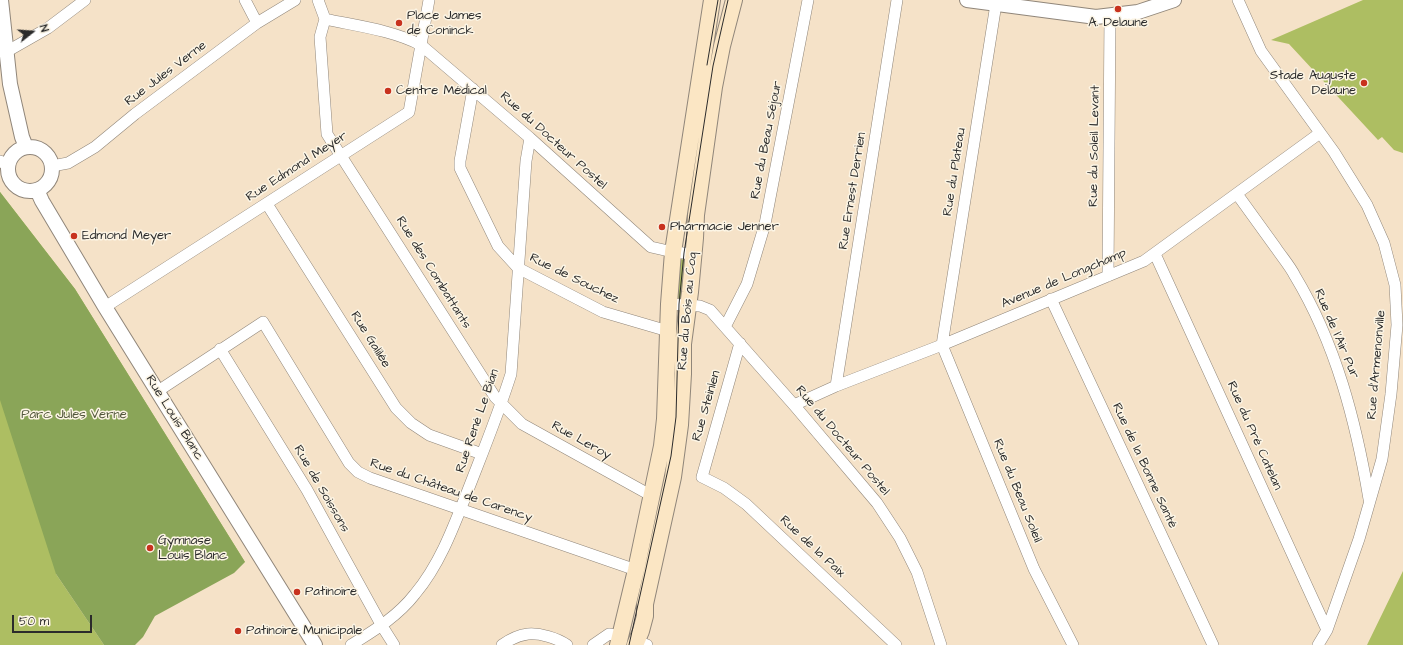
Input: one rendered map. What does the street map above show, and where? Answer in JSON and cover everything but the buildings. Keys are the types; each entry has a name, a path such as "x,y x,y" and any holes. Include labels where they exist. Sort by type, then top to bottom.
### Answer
{"main road":[{"name":"Rue du Bois au Coq","path":"619,640 636,570 662,446 665,419 669,304 673,252 712,0"},
{"name":"Rue du Bois au Coq","path":"639,644 645,616 645,604 673,476 680,424 683,344 696,215 714,87 722,46 734,0"}],"street":[{"path":"0,0 13,97 22,137 26,147"},
{"path":"6,52 48,28 85,0"},
{"path":"245,0 257,23"},
{"name":"Rue Jules Verne","path":"52,166 68,163 95,147 135,114 257,23 295,0"},
{"path":"318,0 326,19"},
{"name":"Rue Edmond Meyer","path":"105,307 409,112 429,0"},
{"name":"Rue du Beau Séjour","path":"725,327 747,284 765,224 808,0"},
{"name":"Rue Ernest Derrien","path":"836,386 897,0"},
{"path":"967,0 1096,16 1138,12 1174,0"},
{"name":"Rue d'Armenonville","path":"1238,0 1261,51 1334,152 1368,205 1384,243 1396,285 1397,325 1391,394 1382,459 1359,539 1327,630 1318,645"},
{"name":"Rue du Plateau","path":"942,345 996,4"},
{"name":"Rue du Soleil Levant","path":"1108,276 1110,15"},
{"name":"Rue du Docteur Postel","path":"326,19 394,34 421,44 530,138 651,247 673,252 693,254"},
{"name":"Rue des Combattants","path":"326,19 320,37 327,134 495,397 501,404"},
{"name":"Rue de Souchez","path":"473,89 460,168 498,246 518,268 603,312 668,331"},
{"name":"Avenue de Longchamp","path":"794,405 836,386 942,345 1144,261 1320,133"},
{"name":"Rue René Le Bian","path":"351,645 396,616 416,594 438,560 501,404 511,374 526,161 530,138"},
{"path":"26,147 37,147 49,156 52,166 49,180 46,184 37,190 25,190 14,184 4,164 16,152 26,147"},
{"name":"Rue Louis Blanc","path":"37,190 42,202 105,307 315,645"},
{"name":"Rue de l'Air Pur","path":"1237,194 1295,275 1320,325 1337,367 1349,403 1362,455 1370,502"},
{"name":"Rue Galilée","path":"267,204 396,408 411,423 429,435 482,454"},
{"name":"Rue du Pré Catelan","path":"1155,254 1327,630"},
{"name":"Rue de la Bonne Santé","path":"1051,299 1212,645"},
{"name":"Rue du Docteur Postel","path":"669,304 700,306 710,310 794,405 877,503 900,538 917,572 941,645"},
{"name":"Rue du Château de Carency","path":"220,349 262,322 349,462 358,472 370,478 636,570"},
{"name":"Rue Steinlen","path":"702,477 740,343"},
{"name":"Rue du Beau Soleil","path":"942,345 1034,569 1073,645"},
{"path":"158,391 220,349"},
{"name":"Rue de Soissons","path":"220,349 307,490 394,645"},
{"name":"Rue Leroy","path":"501,404 522,424 652,496"},
{"name":"Rue de la Paix","path":"702,477 724,488 746,504 896,645"},
{"path":"502,645 528,634 542,635 567,645"},
{"path":"593,645 609,634 619,640"}],"green space":[{"name":"Stade Auguste Delaune","path":"1363,0 1403,0 1403,153 1394,150 1382,137 1378,140 1289,44 1271,40"},
{"name":"Parc Jules Verne","path":"0,192 75,289 245,562 56,574 104,645 0,645"},
{"name":"Parc Jules Verne","path":"0,192 75,289 245,562 234,573 155,616 143,637 135,645 104,645 56,574 0,400"},
{"path":"680,259 686,260 683,299 676,298"},
{"path":"1403,571 1403,645 1367,645"}],"tram line":[{"path":"707,65 718,0"},
{"path":"629,645 671,456 676,417 679,304 684,253 713,66 728,0"}],"place":[{"name":"A. Delaune","path":"1118,9"},
{"name":"Place James de Coninck","path":"399,23"},
{"name":"Stade Auguste Delaune","path":"1364,83"},
{"name":"Centre Médical","path":"388,91"},
{"name":"Pharmacie Jenner","path":"662,227"},
{"name":"Edmond Meyer","path":"74,236"},
{"name":"Gymnase Louis Blanc","path":"150,548"},
{"name":"Patinoire","path":"297,592"},
{"name":"Patinoire Municipale","path":"238,631"}]}
